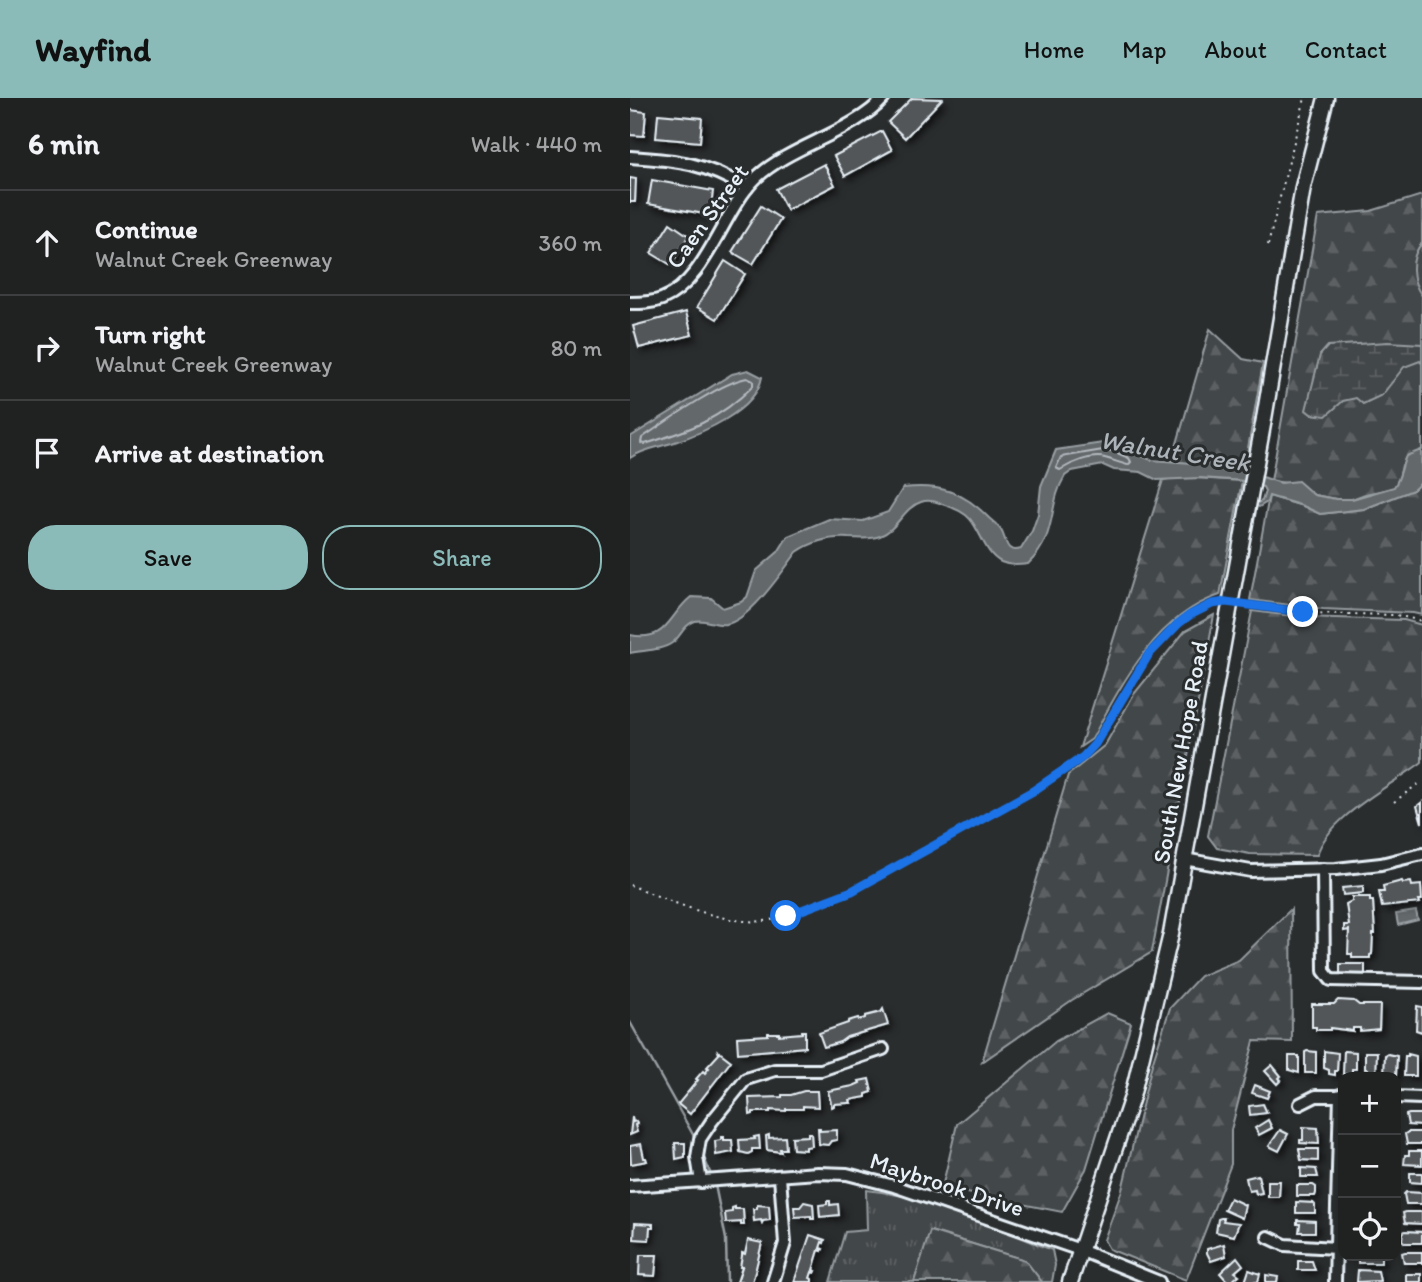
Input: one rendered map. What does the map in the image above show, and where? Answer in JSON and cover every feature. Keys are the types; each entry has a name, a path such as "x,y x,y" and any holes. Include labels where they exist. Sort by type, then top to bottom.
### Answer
{"main road":[{"name":"South New Hope Road","path":"1070,1282 1132,1097 1171,934 1303,187 1326,98"}],"street":[{"name":"Caen Street","path":"630,303 648,303 663,299 681,286 698,267 747,188 768,169 844,126 878,105 884,98"},
{"path":"630,157 692,163 718,172 747,188"},
{"path":"1184,859 1251,871 1381,864 1422,855"},
{"path":"1323,869 1324,971 1331,980 1422,982"},
{"path":"701,1182 697,1157 700,1139 746,1079 775,1070 821,1070 883,1049"},
{"path":"1300,1104 1316,1096 1338,1096"},
{"path":"1401,1097 1422,1098"},
{"path":"1335,1282 1340,1135"},
{"name":"Maybrook Drive","path":"630,1186 835,1173 863,1177 1080,1251 1146,1280 1159,1282"},
{"path":"774,1282 786,1243 780,1177"},
{"path":"1268,1237 1285,1245 1336,1248"}],"path":[{"path":"1268,245 1305,98"},
{"path":"630,885 723,918 765,921 852,891 1033,791 1083,757 1095,744 1154,648 1190,615 1219,602"},
{"path":"1238,603 1303,612 1396,615 1422,621"},
{"path":"1394,802 1422,781"}],"green space":[{"path":"1422,195 1422,450 1402,465 1394,488 1352,499 1314,495 1287,483 1271,481 1318,216 1371,211"},
{"path":"1422,243 1422,296 1414,277 1413,262"},
{"path":"1210,329 1243,359 1263,363 1244,471 1172,461"},
{"path":"1388,342 1422,344 1422,364 1420,361 1404,367 1382,395 1363,404 1356,398 1343,401 1326,416 1311,414 1306,410 1320,355 1328,346"},
{"path":"1180,477 1242,481 1220,595 1177,618 1159,635 1129,674 1092,739 1080,747 1163,480"},
{"path":"1422,482 1422,615 1323,609 1250,600 1269,496 1320,514 1364,509 1413,490"},
{"path":"1252,611 1301,617 1404,620 1422,625 1422,762 1347,815 1334,827 1317,855 1250,854 1217,848 1208,836"},
{"path":"1214,615 1152,952 1072,1000 982,1062 1068,775 1105,745 1134,694 1185,631"},
{"path":"1291,909 1292,1042 1254,1041 1231,1130 1231,1164 1186,1280 1109,1249 1104,1240 1122,1190 1152,1064 1170,1008 1200,976 1239,960"},
{"path":"1107,1013 1131,1023 1086,1169 1062,1212 942,1188 957,1124 1056,1041"},
{"path":"866,1190 890,1193 937,1206 1052,1250 1055,1265 1052,1282 1042,1282 1025,1260 931,1231 914,1282 830,1282 845,1232 867,1230"},
{"path":"930,1231 1025,1260 1042,1282 914,1282"}],"water":[{"path":"748,370 762,377 758,389 739,410 712,427 630,458 630,437 732,374"},
{"path":"1103,443 1114,444 1151,460 1207,464 1244,471 1281,483 1298,481 1314,495 1336,499 1352,499 1394,487 1406,456 1421,450 1422,482 1413,490 1364,509 1320,514 1269,496 1267,502 1256,506 1256,503 1262,501 1265,491 1263,487 1245,481 1200,478 1157,480 1141,472 1114,470 1103,465 1072,471 1065,476 1060,487 1049,531 1038,553 1028,564 1018,565 1004,563 996,558 987,548 974,524 964,514 937,502 924,501 915,505 880,536 828,539 797,552 765,594 735,621 722,624 695,621 668,646 630,653 630,635 652,635 660,631 691,597 711,598 723,608 741,602 747,597 756,571 778,552 788,536 829,519 863,521 888,512 903,488 928,487 950,491 970,501 997,525 1009,548 1021,549 1032,531 1038,514 1041,486 1056,450"},
{"path":"1416,911 1418,920 1398,925 1396,914"}],"building":[{"path":"912,98 942,99 905,138 888,122"},
{"path":"630,110 646,112 644,136 630,135"},
{"path":"658,114 702,118 700,142 656,138"},
{"path":"882,131 892,150 845,176 834,156"},
{"path":"824,164 835,185 787,210 776,189"},
{"path":"630,178 636,179 635,202 630,202"},
{"path":"652,180 713,191 710,215 648,204"},
{"path":"761,206 781,219 753,264 732,252"},
{"path":"670,223 689,236 671,265 651,253"},
{"path":"725,261 745,274 717,319 697,307"},
{"path":"686,312 692,335 639,348 633,326"},
{"path":"1422,802 1422,823 1417,806"},
{"path":"1402,881 1411,882 1412,886 1421,885 1420,903 1382,907 1379,892 1384,892 1383,886"},
{"path":"1363,886 1363,893 1343,895 1342,888"},
{"path":"1352,897 1370,897 1370,901 1373,901 1375,934 1370,958 1352,958 1352,954 1348,954 1349,930 1344,931 1344,925 1349,925 1346,904 1352,901"},
{"path":"1340,964 1365,964 1365,974 1340,974"},
{"path":"1338,1000 1354,1001 1359,1005 1380,1005 1379,1029 1316,1030 1316,1027 1312,1027 1312,1004 1334,1004"},
{"path":"1417,1006 1422,1007 1422,1032 1416,1030"},
{"path":"883,1009 888,1025 824,1047 819,1033 881,1012"},
{"path":"805,1031 805,1047 738,1053 737,1037"},
{"path":"718,1051 731,1061 690,1114 678,1104 698,1080 696,1079 709,1068 707,1067 719,1054"},
{"path":"1307,1051 1316,1052 1316,1073 1305,1073"},
{"path":"1324,1051 1338,1053 1335,1075 1329,1074 1329,1070 1324,1068"},
{"path":"1344,1051 1356,1052 1356,1069 1343,1072"},
{"path":"1365,1052 1377,1052 1376,1072 1368,1072 1368,1069 1365,1069"},
{"path":"1385,1055 1397,1056 1396,1072 1384,1072"},
{"path":"1289,1056 1299,1056 1299,1073 1289,1070"},
{"path":"1405,1056 1416,1056 1416,1076 1404,1076"},
{"path":"1272,1065 1281,1076 1277,1084 1265,1071"},
{"path":"869,1079 872,1092 866,1094 866,1097 850,1100 851,1103 834,1104 832,1107 828,1091 853,1086 860,1083 859,1081"},
{"path":"1255,1085 1270,1091 1267,1098 1252,1093"},
{"path":"804,1091 817,1091 818,1107 803,1106 803,1109 770,1110 753,1112 750,1115 749,1098 782,1097"},
{"path":"1263,1104 1267,1113 1250,1115 1249,1106"},
{"path":"1422,1114 1422,1126 1408,1125 1406,1115"},
{"path":"632,1117 637,1124 637,1132 630,1135"},
{"path":"1268,1120 1272,1128 1259,1135 1255,1128"},
{"path":"1303,1127 1318,1128 1319,1144 1300,1143 1300,1140 1303,1140"},
{"path":"818,1128 820,1131 837,1130 837,1140 828,1145 819,1144"},
{"path":"1280,1130 1288,1134 1279,1151 1269,1146"},
{"path":"1422,1132 1422,1144 1407,1144 1405,1134"},
{"path":"808,1133 811,1133 812,1146 806,1147 806,1150 793,1149 792,1137 808,1136"},
{"path":"769,1135 769,1138 785,1137 786,1149 780,1149 781,1152 767,1150 766,1136"},
{"path":"759,1136 760,1149 752,1149 748,1154 740,1152 739,1140 755,1139 754,1137"},
{"path":"721,1137 724,1137 724,1140 732,1140 733,1152 716,1155 715,1141 721,1140"},
{"path":"675,1143 685,1143 685,1157 676,1159"},
{"path":"641,1144 647,1161 631,1164 630,1146"},
{"path":"1299,1149 1318,1149 1318,1161 1301,1160"},
{"path":"1409,1151 1422,1151 1422,1165 1404,1164 1405,1155 1409,1155"},
{"path":"1301,1168 1316,1169 1318,1177 1301,1177"},
{"path":"1410,1173 1422,1173 1422,1183 1410,1182"},
{"path":"1258,1175 1262,1193 1256,1194 1255,1190 1249,1191 1246,1178"},
{"path":"1268,1181 1280,1181 1279,1197 1268,1197"},
{"path":"1297,1185 1313,1185 1316,1187 1315,1196 1297,1196"},
{"path":"1406,1192 1422,1193 1422,1204 1406,1204"},
{"path":"1230,1198 1245,1205 1242,1218 1224,1210"},
{"path":"827,1201 830,1201 830,1205 838,1204 839,1215 820,1217 819,1205 827,1204"},
{"path":"804,1202 813,1204 814,1219 811,1219 811,1216 795,1217 794,1207 800,1207"},
{"path":"1296,1202 1313,1203 1315,1213 1296,1213"},
{"path":"757,1205 769,1206 770,1220 762,1223 761,1220 754,1221 753,1209 757,1209"},
{"path":"735,1207 743,1209 744,1225 741,1225 741,1222 726,1223 725,1213 732,1212"},
{"path":"1422,1212 1422,1224 1405,1223 1403,1213"},
{"path":"1224,1218 1223,1221 1239,1223 1234,1236 1216,1232 1218,1219"},
{"path":"1297,1220 1315,1221 1315,1232 1299,1232 1300,1224 1297,1224"},
{"path":"635,1223 653,1224 653,1227 650,1227 649,1240 634,1239"},
{"path":"1405,1231 1422,1232 1422,1243 1405,1243 1402,1240"},
{"path":"810,1235 825,1240 813,1270 816,1271 812,1272 812,1282 794,1282"},
{"path":"748,1240 762,1243 755,1272 752,1282 737,1282 742,1267 742,1253 745,1254"},
{"path":"1224,1244 1226,1256 1211,1261 1207,1249"},
{"path":"1422,1252 1422,1263 1404,1263 1402,1253"},
{"path":"640,1255 657,1255 655,1276 639,1275"},
{"path":"1237,1257 1243,1265 1235,1272 1239,1275 1228,1282 1220,1273"},
{"path":"1298,1261 1312,1261 1315,1270 1298,1270"},
{"path":"1358,1261 1381,1261 1381,1263"},
{"path":"1249,1270 1260,1274 1258,1282 1245,1282"},
{"path":"1358,1270 1378,1271 1380,1281 1357,1282"},
{"path":"1406,1274 1421,1274 1421,1282 1406,1282"},
{"path":"1266,1275 1278,1277 1277,1282 1266,1282"}],"waterway":[{"path":"630,1022 696,1140"},
{"path":"702,1153 711,1175"},
{"path":"715,1185 726,1239 727,1282"}],"route":[{"path":"786,916 852,891 1033,791 1083,757 1095,744 1149,654 1190,615 1219,602 1303,612"}],"water label":[{"name":"Walnut Creek","path":"1175,451"}]}
